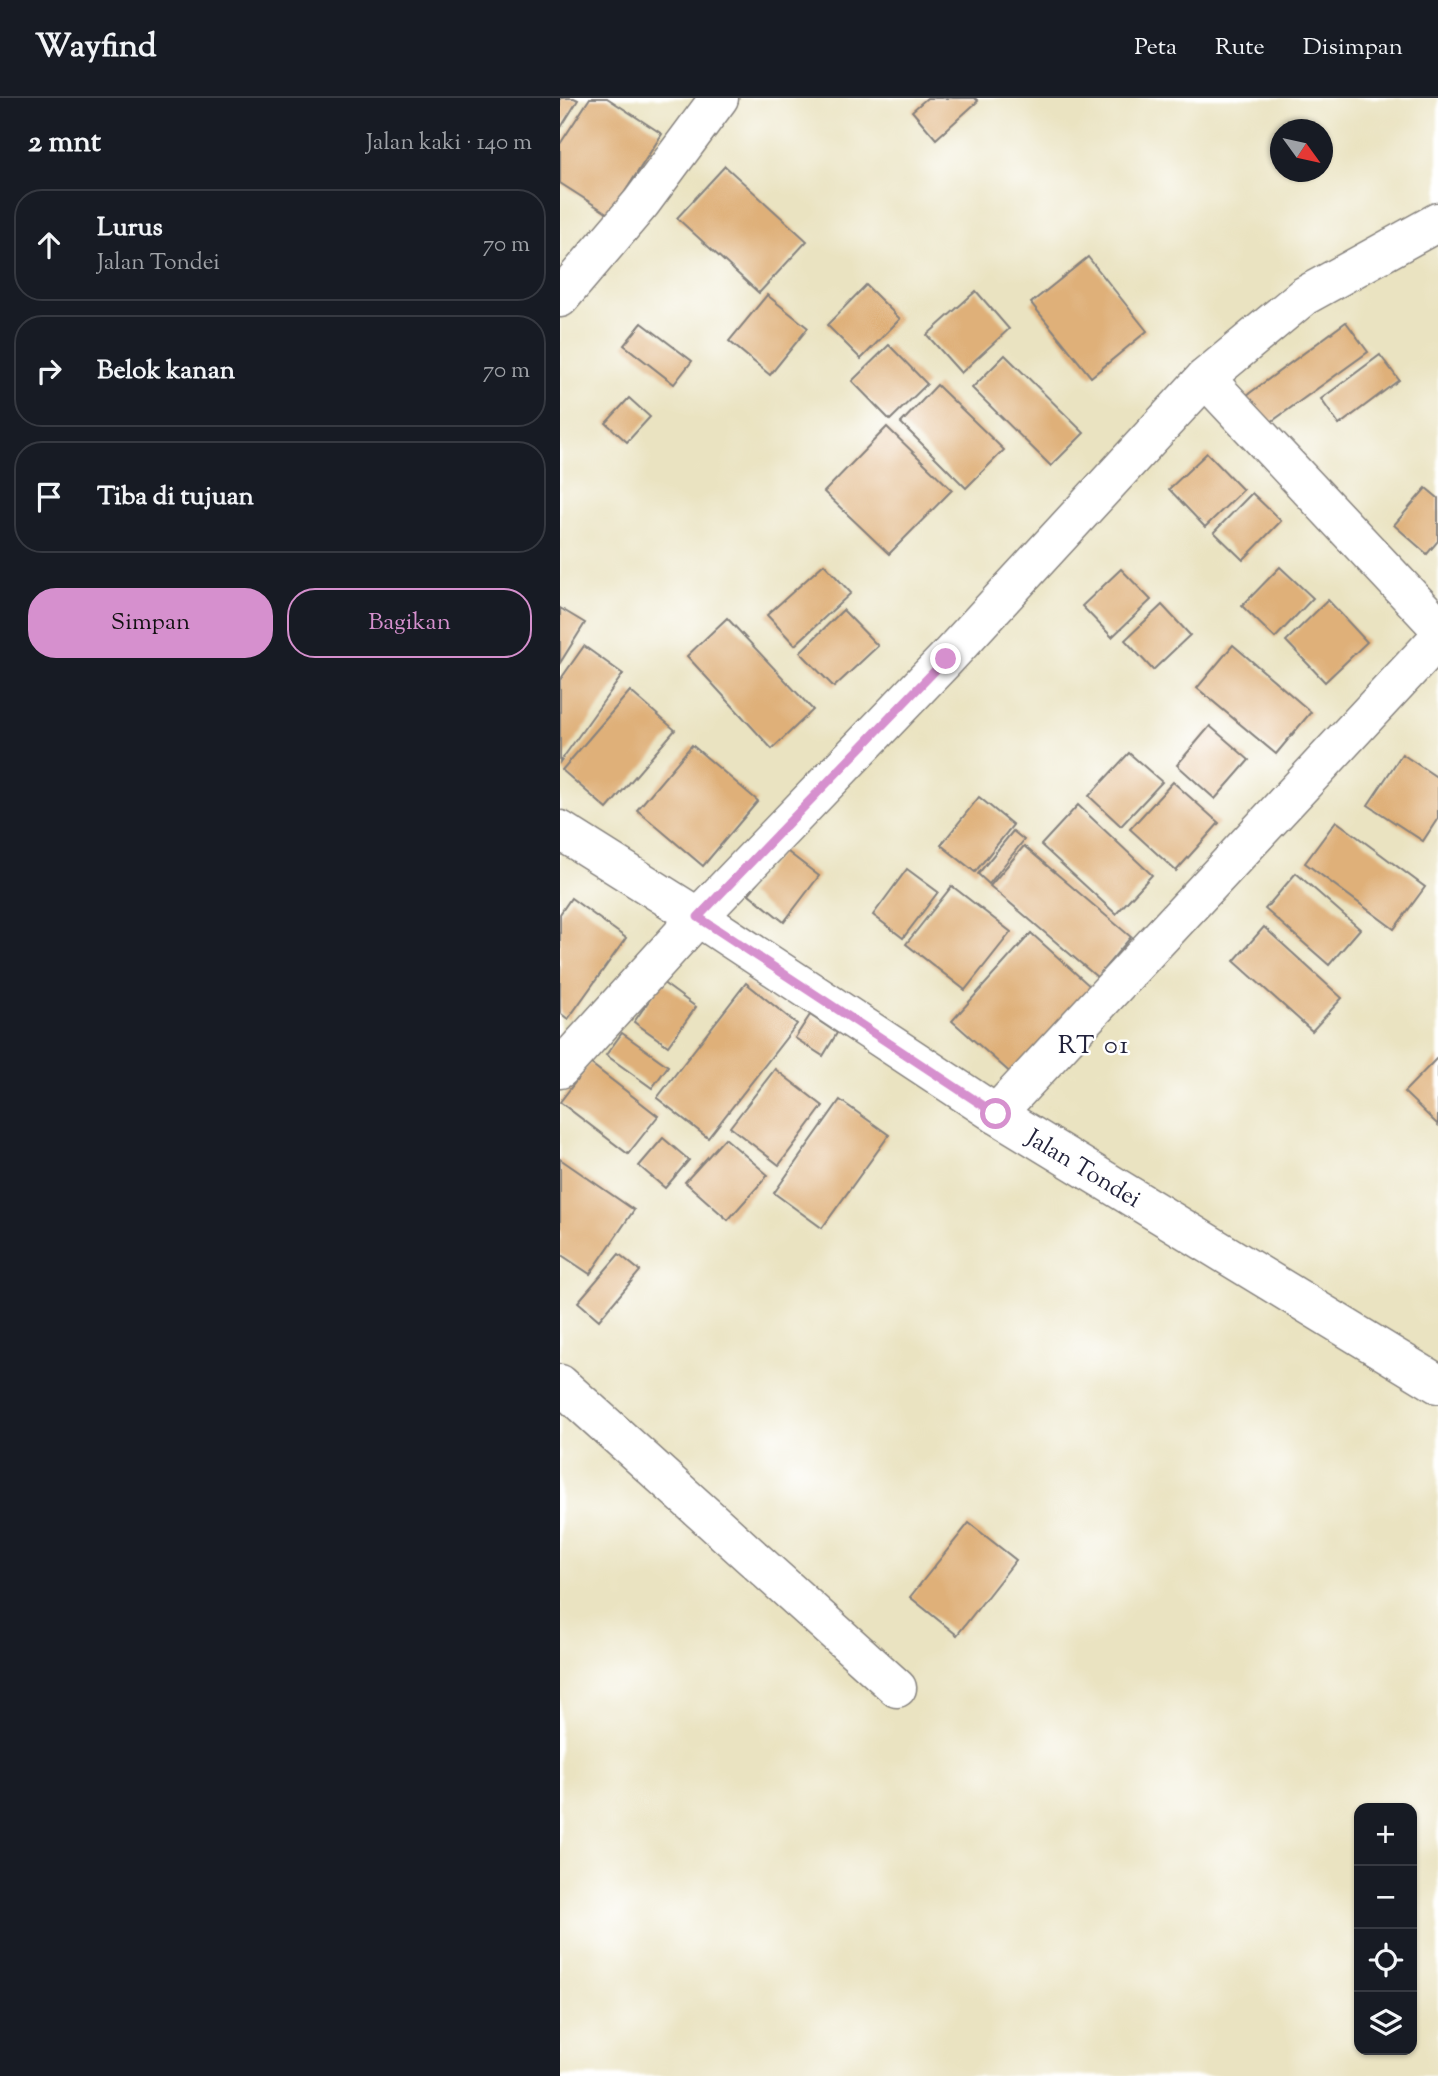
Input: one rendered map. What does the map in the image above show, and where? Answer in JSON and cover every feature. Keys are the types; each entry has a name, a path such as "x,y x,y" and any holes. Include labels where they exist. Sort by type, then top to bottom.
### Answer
{"street":[{"path":"565,282 666,171 719,98"},
{"path":"560,1069 698,917 946,659 1205,378 1304,296 1438,222"},
{"path":"1205,378 1438,625"},
{"path":"996,1114 1438,639"},
{"name":"Jalan Tondei","path":"560,830 698,917 996,1114 1438,1384"},
{"path":"560,1384 897,1688"}],"building":[{"path":"560,98 578,100 560,129"},
{"path":"590,98 607,98 662,134 610,215 560,183 560,144"},
{"path":"927,98 975,98 978,101 936,139 912,111"},
{"path":"725,166 807,241 759,293 677,218"},
{"path":"1088,257 1147,331 1091,377 1031,303"},
{"path":"866,285 900,319 861,359 827,325"},
{"path":"976,291 1009,329 961,373 927,335"},
{"path":"767,295 808,328 770,375 729,341"},
{"path":"1346,322 1368,352 1264,427 1243,398"},
{"path":"642,323 692,361 674,384 624,345"},
{"path":"889,345 927,384 890,420 852,381"},
{"path":"1005,355 1084,433 1051,466 972,388"},
{"path":"1380,355 1399,380 1339,425 1321,399"},
{"path":"937,385 1004,450 966,488 901,423"},
{"path":"629,398 650,417 627,442 606,423"},
{"path":"887,427 952,490 889,554 824,492"},
{"path":"1207,453 1243,490 1205,527 1169,489"},
{"path":"1426,488 1438,498 1438,541 1427,554 1394,525"},
{"path":"1252,493 1281,521 1243,560 1214,532"},
{"path":"824,564 851,593 795,645 767,615"},
{"path":"1280,567 1313,598 1275,638 1242,606"},
{"path":"1121,569 1151,600 1112,637 1082,606"},
{"path":"1328,600 1367,642 1325,682 1286,641"},
{"path":"1162,605 1190,635 1153,670 1125,640"},
{"path":"560,608 585,623 560,663"},
{"path":"843,610 878,646 834,687 800,652"},
{"path":"727,618 813,710 772,749 687,656"},
{"path":"1233,645 1311,712 1276,754 1197,688"},
{"path":"584,646 623,674 560,762 560,680"},
{"path":"630,691 675,730 607,809 562,770"},
{"path":"1210,726 1249,760 1215,799 1177,765"},
{"path":"692,745 758,801 703,866 637,810"},
{"path":"1129,753 1162,782 1121,826 1089,796"},
{"path":"1402,754 1438,778 1438,818 1423,841 1368,805"},
{"path":"1173,782 1219,823 1176,871 1130,829"},
{"path":"979,797 1013,825 975,872 941,845"},
{"path":"1078,805 1152,875 1116,914 1041,845"},
{"path":"1336,821 1425,887 1394,929 1305,863"},
{"path":"1013,831 1024,840 989,884 978,874"},
{"path":"1024,846 1131,937 1097,977 990,886"},
{"path":"784,849 819,876 784,922 749,894"},
{"path":"907,869 938,892 903,938 873,915"},
{"path":"1296,873 1360,929 1329,965 1265,909"},
{"path":"952,886 1011,932 965,990 906,944"},
{"path":"571,898 626,938 568,1019 560,1013 560,914"},
{"path":"1264,927 1342,998 1312,1031 1234,961"},
{"path":"1031,933 1092,988 1014,1076 952,1021"},
{"path":"662,982 696,1007 668,1046 634,1022"},
{"path":"746,983 797,1024 708,1138 657,1098"},
{"path":"810,1015 837,1033 823,1056 795,1038"},
{"path":"622,1033 668,1066 652,1088 606,1055"},
{"path":"1438,1057 1438,1125 1404,1092"},
{"path":"590,1063 658,1116 628,1154 560,1102"},
{"path":"775,1069 823,1106 779,1165 730,1127"},
{"path":"840,1100 889,1135 822,1228 774,1193"},
{"path":"663,1138 689,1160 665,1188 639,1166"},
{"path":"725,1138 768,1175 728,1220 685,1182"},
{"path":"560,1159 634,1210 590,1274 560,1254"},
{"path":"619,1254 640,1271 599,1320 578,1302"},
{"path":"969,1523 1016,1560 957,1635 910,1597"}],"district":[{"name":"RT 01","path":"1094,1044"}],"route":[{"path":"946,659 698,917 996,1114"}]}
